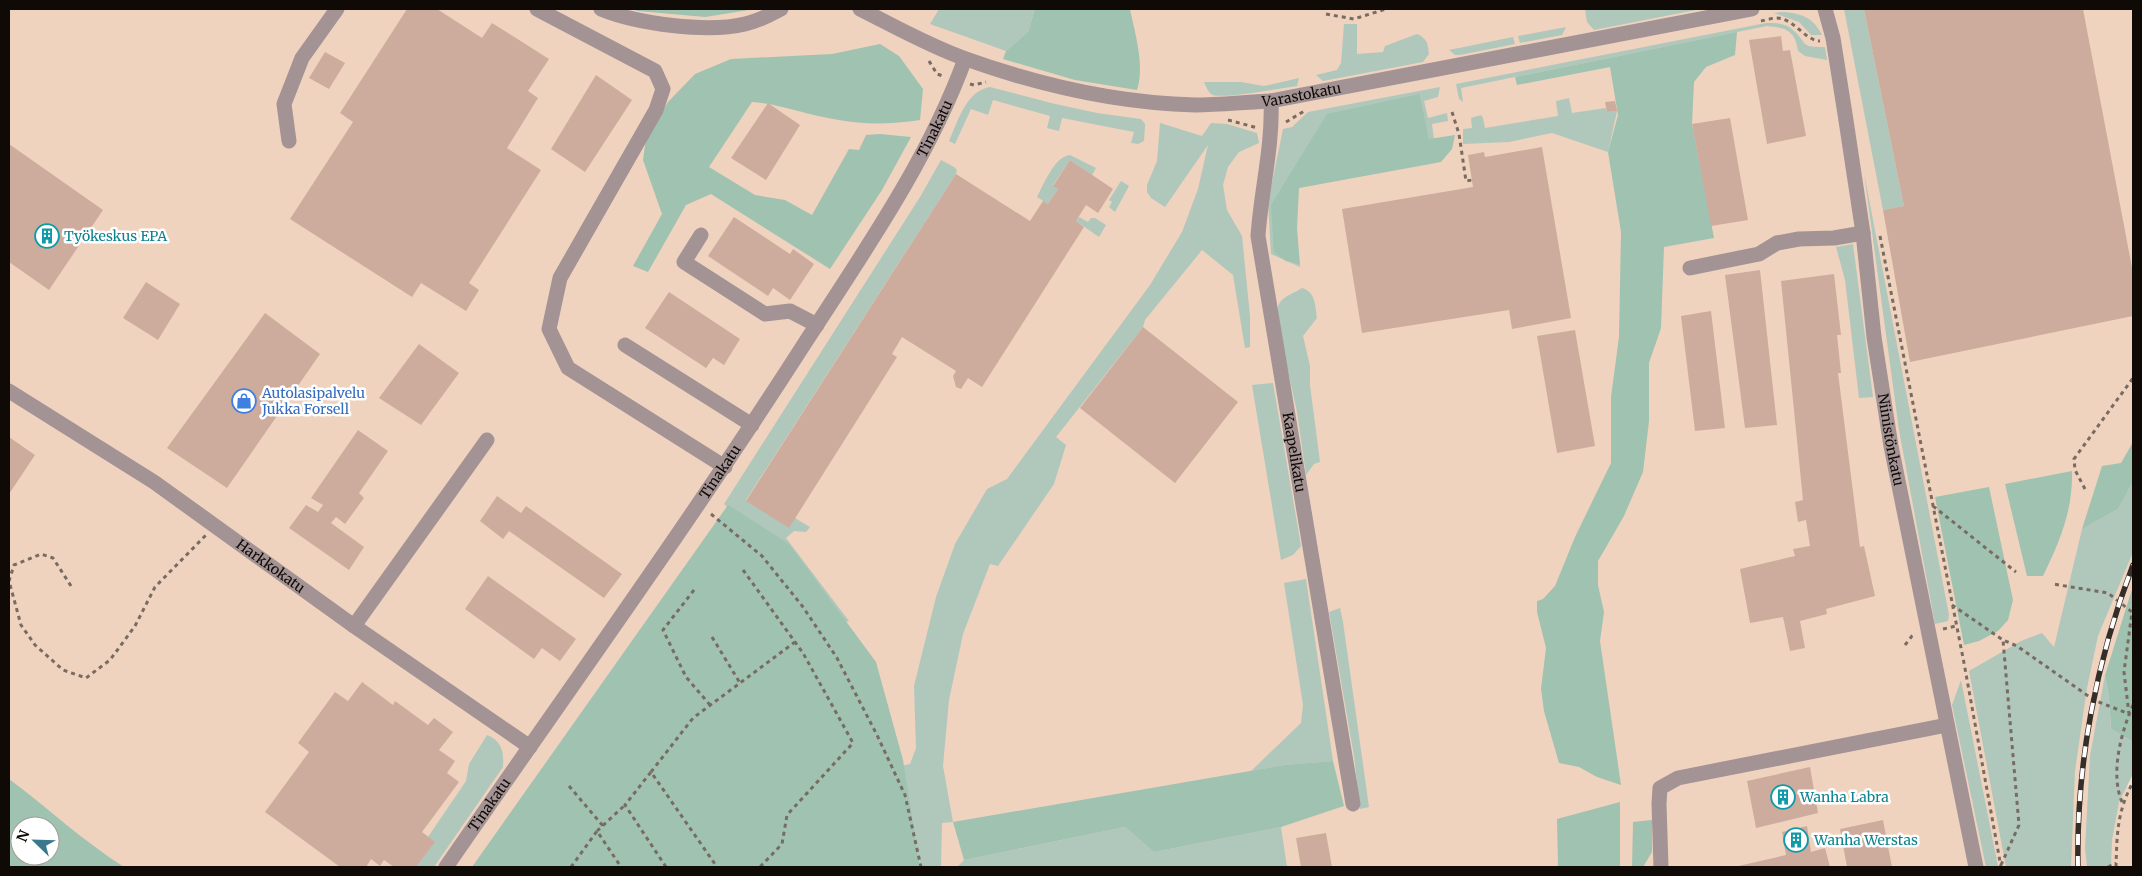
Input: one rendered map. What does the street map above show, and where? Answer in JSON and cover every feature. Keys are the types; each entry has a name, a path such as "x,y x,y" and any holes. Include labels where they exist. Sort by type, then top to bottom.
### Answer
{"street":[{"path":"289,141 284,104 302,58 337,9"},
{"path":"537,9 655,71 663,89 656,110 560,278 549,329 568,368 725,467"},
{"path":"601,9 613,14 673,26 727,26 746,24 781,9"},
{"name":"Varastokatu","path":"860,9 965,59 1049,84 1104,96 1154,102 1195,104 1270,101 1752,9"},
{"name":"Niinistönkatu","path":"1825,9 1833,38 1863,233 1874,337 1892,446 1976,867"},
{"name":"Tinakatu","path":"446,867 725,467 752,425 914,170 965,59"},
{"name":"Kaapelikatu","path":"1270,101 1272,125 1260,207 1258,236 1353,804"},
{"path":"1690,268 1759,254 1777,243 1799,239 1834,238 1863,233"},
{"path":"701,235 684,262 765,314 790,311 816,325"},
{"path":"625,345 752,425"},
{"name":"Harkkokatu","path":"9,391 154,482 354,626 530,747"},
{"path":"354,626 487,440"},
{"path":"1661,867 1660,788 1678,778 1947,725"}],"path":[{"path":"1326,14 1354,19 1386,9"},
{"path":"1452,112 1459,134 1466,181 1472,180"},
{"path":"1880,234 2001,867"},
{"path":"2085,489 2075,470 2074,459 2133,378"},
{"path":"1933,506 2016,572"},
{"path":"711,514 762,556 803,607 837,658 877,735 905,795 921,867"},
{"path":"71,586 53,558 41,554 14,565 9,581 21,624 35,645 64,670 86,678 110,660 136,626 155,587 215,526"},
{"path":"743,570 795,642 853,743 787,815 782,844 760,867"},
{"path":"2053,584 2108,593 2132,612 2124,672 2129,714"},
{"path":"694,590 663,630 686,677 710,705"},
{"path":"1952,605 2003,640 2017,646 2094,700 2129,714"},
{"path":"712,637 740,683"},
{"path":"2001,867 2019,825 2003,640"},
{"path":"571,867 597,831 624,805 693,718 795,642"},
{"path":"2122,802 2119,794 2117,770 2124,730 2133,705"},
{"path":"651,772 717,867"},
{"path":"2108,867 2116,865 2116,838 2122,802 2133,782"},
{"path":"569,786 603,826"},
{"path":"624,805 666,867"},
{"path":"597,831 621,867"}],"shaded area":[{"path":"9,9 2133,9 2133,586 2105,675 2102,771 2133,790 2133,867 9,867"}],"green space":[{"path":"631,9 755,9 705,17"},
{"path":"939,9 1035,9 1028,32 1006,51 930,24"},
{"path":"1035,9 1130,9 1140,60 1137,90 1075,80 1003,59 1006,51 1028,32"},
{"path":"1585,9 1701,9 1594,30 1587,22"},
{"path":"1844,9 1864,9 1904,206 1883,210"},
{"path":"1774,13 1795,13 1806,17 1815,24 1822,35 1811,35 1799,22"},
{"path":"1766,23 1777,23 1787,26 1805,44 1825,47 1827,60 1805,56 1798,51 1792,34 1784,29 1767,26 1461,88 1463,102 1459,99 1456,84"},
{"path":"1344,24 1357,24 1357,54 1383,52 1385,46 1417,34 1423,37 1426,42 1429,54 1423,62 1323,81 1316,75 1337,70 1341,63"},
{"path":"1566,27 1562,35 1520,43 1518,36"},
{"path":"1737,32 1735,55 1706,67 1694,82 1692,124 1714,238 1664,247 1661,328 1649,363 1649,421 1643,472 1624,516 1598,561 1598,585 1604,612 1600,641 1621,785 1597,777 1579,767 1559,763 1544,711 1541,689 1546,648 1537,612 1537,601 1543,599 1555,586 1575,537 1611,463 1611,397 1619,337 1621,232 1608,152 1618,115 1610,67 1517,85 1515,77"},
{"path":"1513,37 1515,44 1460,55 1455,55 1449,50"},
{"path":"880,44 899,56 923,89 920,120 889,123 849,122 774,105 752,102 709,167 755,195 785,200 812,215 849,149 859,150 866,135 880,134 911,137 882,190 830,269 711,194 686,205 648,272 633,266 662,214 643,160 646,138 668,102 695,74 731,59 832,54"},
{"path":"1299,78 1297,86 1229,96 1211,94 1204,82 1241,82 1264,86"},
{"path":"990,87 1097,113 1141,119 1145,124 1144,141 1138,144 1131,143 1134,132 1062,118 1059,131 1047,128 1050,116 993,100 988,115 971,109 955,144 949,141 969,101 975,94"},
{"path":"1440,87 1438,97 1424,101 1428,118 1447,113 1448,121 1432,124 1434,139 1429,140 1420,94 1271,205 1286,261 1271,254 1268,202 1283,129 1292,127 1308,112"},
{"path":"1420,94 1429,139 1455,135 1452,149 1441,162 1299,188 1297,228 1300,265 1286,261 1274,252 1271,205 1327,114"},
{"path":"1569,98 1572,113 1606,108 1607,112 1617,111 1608,152 1552,133 1509,142 1463,144 1463,129 1472,128 1471,118 1481,115 1485,128 1558,116 1556,101"},
{"path":"1160,123 1202,136 1211,123 1227,124 1257,133 1259,143 1239,152 1228,167 1223,185 1227,210 1242,236 1250,316 1250,347 1245,348 1233,275 1202,250 1145,320 1143,327 1056,437 1066,445 1054,484 998,566 990,564 963,634 949,700 943,766 953,822 942,823 941,867 921,867 905,806 892,768 910,764 916,748 914,686 936,597 955,544 987,489 1007,479 1150,285 1182,232 1198,189 1208,145 1165,207 1151,198 1147,192 1147,185 1157,161"},
{"path":"1070,155 1096,168 1092,175 1070,160 1053,185 1058,189 1048,204 1037,197 1054,166 1064,157"},
{"path":"941,160 954,167 957,170 956,174 746,500 795,518 810,527 806,532 794,531 786,538 849,621 837,625 794,570 724,504 920,197"},
{"path":"1864,173 1949,615 1948,621 1935,624 1899,430"},
{"path":"1121,181 1129,186 1115,212 1109,207 1112,202 1109,200"},
{"path":"1079,217 1088,222 1091,218 1095,218 1106,225 1099,237 1076,221"},
{"path":"1853,244 1873,397 1859,398 1845,280 1836,247"},
{"path":"1302,288 1307,290 1312,296 1317,318 1303,336 1310,366 1310,385 1320,462 1314,464 1306,475 1297,412 1277,321 1278,307 1282,300"},
{"path":"1273,383 1301,546 1293,555 1281,560 1252,385"},
{"path":"2133,442 2133,482 2118,509 2082,529 2102,466 2121,463"},
{"path":"2072,471 2068,512 2055,550 2043,576 2027,576 2005,484"},
{"path":"2133,482 2133,552 2098,636 2087,688 2075,771 2071,867 2006,867 1969,671 2021,641 2042,633 2054,647 2082,529 2118,509"},
{"path":"1989,487 2013,600 2008,620 1998,631 1979,641 1964,645 1935,497"},
{"path":"728,505 789,544 876,662 903,760 920,867 472,867"},
{"path":"1306,579 1333,761 1285,765 1251,771 1301,723 1303,705 1284,583"},
{"path":"2133,586 2133,742 2111,729 2105,675"},
{"path":"1340,608 1369,807 1360,809 1354,756 1329,612"},
{"path":"2105,675 2111,729 2133,742 2133,774 2119,802 2112,840 2111,867 2087,867 2085,848 2090,756"},
{"path":"1961,680 1998,867 1986,867 1952,705"},
{"path":"487,735 496,740 501,748 503,767 434,867 416,867 434,842 428,837 466,781 469,764"},
{"path":"1333,761 1344,806 1281,827 1154,852 1125,827 964,860 953,822 1285,765"},
{"path":"9,779 56,816 10,816 10,866 60,866 60,819 124,867 9,867"},
{"path":"1620,802 1620,867 1558,867 1557,819"},
{"path":"1652,820 1652,852 1643,867 1632,867 1633,822"},
{"path":"1125,827 1154,852 1281,827 1287,867 957,867 964,860"}],"building":[{"path":"407,9 437,9 482,38 492,23 549,59 528,91 538,98 507,148 541,170 469,283 479,290 466,311 421,283 412,297 290,219 353,122 340,113"},
{"path":"1864,9 2083,9 2133,273 2133,316 1910,362 1883,210 1904,206"},
{"path":"1781,36 1783,51 1790,50 1806,136 1767,144 1749,40"},
{"path":"325,52 345,63 329,89 309,78"},
{"path":"596,75 632,100 585,172 551,149"},
{"path":"1615,101 1617,111 1607,112 1605,102"},
{"path":"768,103 800,125 766,180 731,158"},
{"path":"1730,118 1748,220 1711,226 1692,124"},
{"name":"Työkeskus EPA","path":"9,144 103,210 49,290 9,262"},
{"path":"1542,147 1571,318 1512,329 1509,310 1362,333 1342,209 1473,187 1468,155 1484,152 1485,157"},
{"path":"1070,160 1113,189 1098,213 1086,205 1076,221 1084,227 982,387 968,378 961,389 956,387 953,376 956,371 902,337 892,354 897,357 789,528 746,501 956,174 1030,221 1043,201 1048,204 1058,189 1053,186"},
{"path":"734,217 790,254 793,249 814,264 790,300 773,288 768,296 708,256"},
{"path":"1760,270 1777,425 1745,428 1725,275"},
{"path":"1834,274 1841,335 1837,335 1841,373 1838,373 1860,547 1864,546 1875,596 1826,609 1827,614 1800,621 1805,648 1790,651 1783,617 1750,623 1740,569 1795,556 1793,549 1810,546 1806,520 1798,522 1795,502 1803,500 1781,281"},
{"path":"146,282 180,304 158,340 123,318"},
{"path":"669,292 740,339 724,365 713,358 706,368 645,328"},
{"path":"1711,311 1725,428 1695,431 1681,316"},
{"name":"Autolasipalvelu Jukka Forsell","path":"265,313 320,354 227,488 167,448"},
{"path":"1143,327 1238,402 1175,483 1080,408"},
{"path":"1575,330 1595,446 1557,453 1537,336"},
{"path":"419,344 459,373 421,425 379,398"},
{"path":"358,430 388,451 359,493 364,498 345,524 336,517 331,523 364,547 349,570 289,528 306,505 318,512 323,505 311,498"},
{"path":"9,437 35,455 9,494"},
{"path":"497,496 521,513 526,506 622,574 604,598 509,531 503,539 480,521"},
{"path":"488,576 576,639 560,661 542,648 534,659 465,609"},
{"path":"362,682 393,705 395,701 428,725 434,718 453,732 439,750 455,761 447,773 459,782 422,832 435,842 416,867 394,867 384,860 380,866 371,859 366,867 340,867 265,812 309,752 298,743 335,692 348,701"},
{"name":"Wanha Labra","path":"1810,767 1818,813 1756,828 1747,781"},
{"path":"1883,820 1892,867 1847,867 1840,829"},
{"name":"Wanha Werstas","path":"1807,826 1811,852 1825,848 1830,867 1734,867 1786,855 1782,832"},
{"path":"1326,833 1332,867 1301,867 1296,838"}],"railway":[{"path":"2078,867 2081,790 2091,714 2109,638 2133,565"}],"place":[{"name":"Työkeskus EPA","path":"47,236"},
{"name":"Autolasipalvelu Jukka Forsell","path":"244,401"},
{"name":"Wanha Labra","path":"1783,797"},
{"name":"Wanha Werstas","path":"1796,840"}]}
